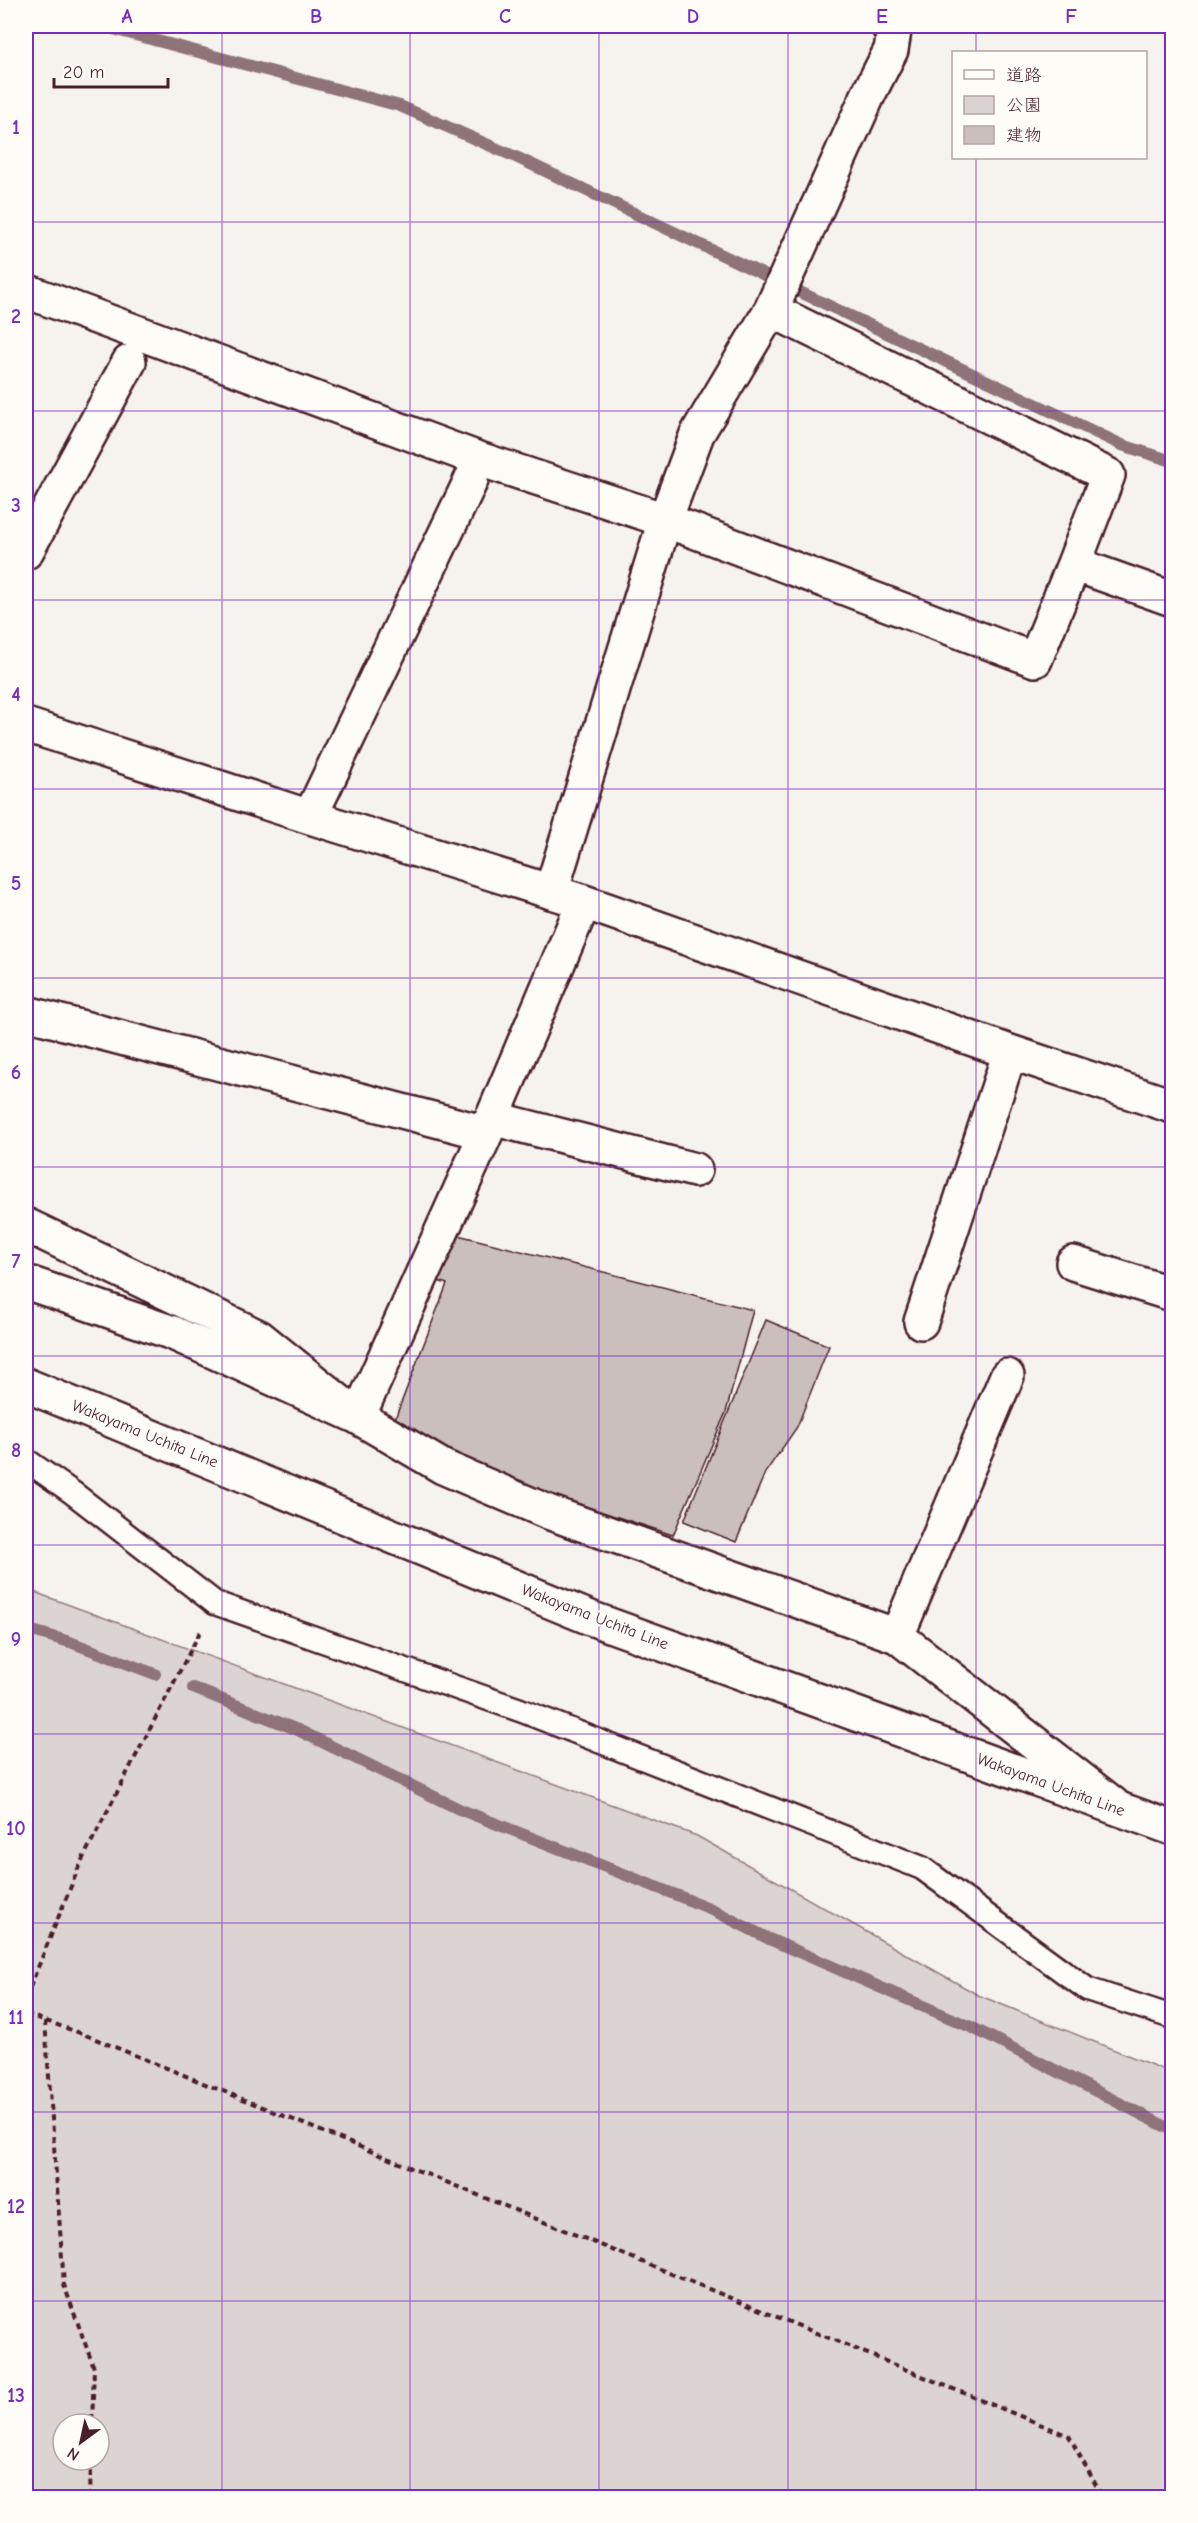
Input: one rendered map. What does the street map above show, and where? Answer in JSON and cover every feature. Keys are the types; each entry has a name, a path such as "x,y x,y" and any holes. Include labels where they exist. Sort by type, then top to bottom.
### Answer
{"street":[{"path":"551,892 665,520 697,434 771,310 859,114 891,50 894,31 888,26"},
{"path":"26,291 477,458 665,520 1035,660 1108,475 771,310"},
{"path":"26,552 129,362"},
{"path":"310,817 471,480"},
{"path":"1074,564 1173,599"},
{"path":"26,724 310,817 584,902 1010,1052 1173,1106"},
{"path":"358,1418 489,1126 584,902"},
{"path":"26,1013 489,1126 695,1170"},
{"path":"921,1322 1010,1052"},
{"path":"26,1226 259,1337 358,1418"},
{"path":"1073,1263 1173,1294"},
{"path":"26,1282 173,1333 358,1418 443,1467 548,1512 897,1635 1121,1810"},
{"path":"897,1635 1007,1376"},
{"name":"Wakayama Uchita Line","path":"26,1385 593,1619 1173,1828"}],"lane":[{"path":"26,1460 73,1493 215,1603 520,1710 922,1868 1087,1989 1173,2017"}],"path":[{"path":"26,1997 80,1864 215,1603"},
{"path":"26,2014 83,2034 1069,2436 1103,2498"},
{"path":"45,2021 64,2285 94,2368 92,2412"},
{"path":"90,2498 91,2472"}],"green space":[{"path":"26,1589 697,1836 978,1995 1172,2073 1172,2497 26,2497"}],"building":[{"path":"454,1234 753,1310 726,1412 673,1535 513,1483 393,1424 447,1284 432,1279"},
{"path":"766,1320 829,1346 797,1427 765,1473 736,1542 684,1521"}],"waterway":[{"path":"102,26 400,106 518,158 1122,445 1172,461"},
{"path":"26,1629 70,1642 155,1674"},
{"path":"193,1688 298,1730 459,1809 709,1908 769,1939 971,2027 1172,2130"}]}
